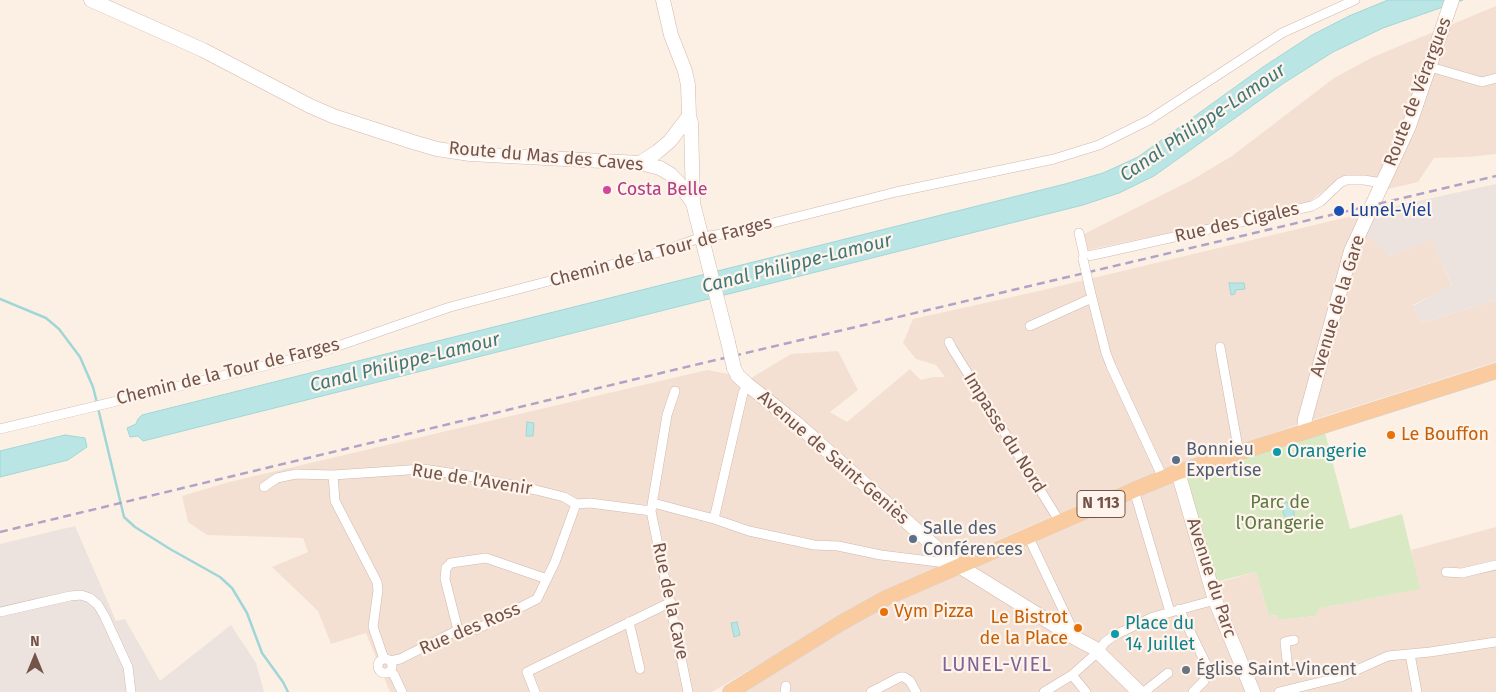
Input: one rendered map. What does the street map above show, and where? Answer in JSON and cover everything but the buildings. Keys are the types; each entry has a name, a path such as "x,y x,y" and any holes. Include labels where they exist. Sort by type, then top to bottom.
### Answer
{"main road":[{"name":"N 113","path":"730,692 859,612 919,582 1134,490 1178,472 1496,371"}],"street":[{"name":"Route du Mas des Caves","path":"91,0 203,50 333,116 413,142 470,154 640,163 665,171"},
{"path":"663,0 671,35 687,77 689,116 692,123 693,203 702,237"},
{"name":"Chemin de la Tour de Farges","path":"0,430 84,408 318,353 450,307 660,252 702,237 737,232 896,192 1054,159 1099,145 1149,120 1282,33 1355,0"},
{"name":"Route de Vérargues","path":"1382,183 1409,126 1448,11"},
{"path":"1430,67 1482,82 1496,78"},
{"path":"640,163 670,141 689,116"},
{"path":"657,152 665,171 678,182 693,203"},
{"path":"665,171 681,171 692,160"},
{"name":"Rue des Cigales","path":"1084,257 1312,206 1346,180 1382,183"},
{"name":"Avenue de la Gare","path":"1304,432 1305,419 1351,251 1382,183"},
{"path":"1079,233 1091,294 1106,353 1163,478"},
{"name":"Avenue de Saint-Geniès","path":"702,237 734,368 738,376 796,423 958,566 1077,639"},
{"path":"1030,326 1091,294"},
{"name":"Impasse du Nord","path":"950,342 1060,522"},
{"path":"1220,347 1238,453"},
{"path":"714,519 743,393 748,385"},
{"path":"652,507 667,415 675,391"},
{"name":"Rue de l'Avenir","path":"264,487 277,478 296,474 333,475 423,469 542,491 564,497 576,504 590,503 652,507 714,519 749,531 814,545 838,546 881,555 958,566"},
{"name":"Avenue du Parc","path":"1178,472 1215,600 1251,688"},
{"path":"333,475 334,501 377,582 378,590 373,627 402,692"},
{"path":"1134,490 1174,611 1206,664 1204,681 1193,692"},
{"name":"Rue des Ross","path":"388,664 458,630 475,630 533,602 540,594 547,579 576,504"},
{"name":"Rue de la Cave","path":"652,507 688,692"},
{"path":"1028,536 1077,639 1099,651 1139,692"},
{"path":"458,630 445,579 446,568 451,563 486,558 547,579"},
{"path":"1446,572 1462,573 1496,565"},
{"path":"0,612 70,596 90,598 104,614 128,666 131,692"},
{"path":"1044,692 1072,676 1099,651 1105,642 1115,635 1154,617 1215,600"},
{"path":"535,692 527,672 671,602"},
{"path":"629,622 640,669"},
{"path":"1288,669 1285,642 1294,640"},
{"path":"1281,691 1326,682 1349,674 1388,656 1496,642"},
{"path":"1410,654 1416,692"},
{"path":"1144,692 1168,673"},
{"path":"1072,676 1086,692"},
{"path":"871,692 900,677 908,679 916,692"}],"shaded area":[{"path":"1496,6 1496,154 1434,158 1418,182 1384,190 1388,183 1347,177 1330,186 1307,204 1088,250 1084,234 1190,181 1232,156 1334,78 1373,57"},
{"path":"1496,184 1496,300 1421,323 1413,306 1452,285 1432,240 1390,256 1366,235 1377,210"},
{"path":"1377,210 1390,256 1432,239 1452,286 1413,305 1421,323 1496,300 1496,362 1294,426 1128,484 984,546 852,610 712,692 390,692 366,633 331,644 318,611 272,567 308,552 303,538 207,535 188,522 182,496 229,482 707,370 751,378 791,354 838,351 858,390 830,412 847,422 910,369 921,380 945,377 936,365 916,359 903,343 913,319"},
{"path":"1182,475 1213,584 1256,572 1269,616 1277,615 1279,620 1315,616 1320,608 1419,589 1411,550 1496,527 1496,692 744,692 893,600"},
{"path":"75,526 116,621 125,619 160,681 231,625 256,663 264,692 0,692 0,544"}],"green space":[{"name":"Parc de l'Orangerie","path":"1325,433 1350,529 1402,514 1420,589 1320,608 1315,616 1279,620 1277,615 1269,616 1256,572 1215,582 1184,476 1196,474 1203,477 1211,473 1212,469"}],"water":[{"name":"Canal Philippe-Lamour","path":"1388,0 1463,0 1383,28 1333,52 1284,83 1154,176 1119,193 1083,205 143,441 138,436 130,437 127,428 136,424 142,415 1103,173 1138,157 1263,67 1312,35 1349,16"},
{"path":"1229,283 1244,283 1245,289 1235,290 1235,294 1231,295"},
{"path":"527,422 534,423 533,436 526,436"},
{"path":"65,435 85,438 87,447 68,460 0,477 0,451"},
{"path":"1286,502 1291,504 1294,511 1294,519 1290,521 1287,520 1283,513 1283,505"},
{"path":"737,622 740,635 734,637 731,623"}],"waterway":[{"path":"0,299 46,318 59,329 80,357 93,387 97,403"},
{"path":"98,408 124,517 135,527 170,549 220,577 232,588 247,613 262,653 288,692"}],"railway":[{"path":"0,532 682,368 1496,176"}],"place":[{"name":"Costa Belle","path":"607,190"},
{"name":"Lunel-Viel","path":"1339,211"},
{"name":"Le Bouffon","path":"1391,435"},
{"name":"Orangerie","path":"1277,452"},
{"name":"Bonnieu Expertise","path":"1176,460"},
{"name":"Salle des Conférences","path":"913,539"},
{"name":"Vym Pizza","path":"884,612"},
{"name":"Le Bistrot de la Place","path":"1078,628"},
{"name":"Place du 14 Juillet","path":"1115,634"},
{"name":"Église Saint-Vincent","path":"1186,670"}],"district":[{"name":"LUNEL-VIEL","path":"997,665"}]}
